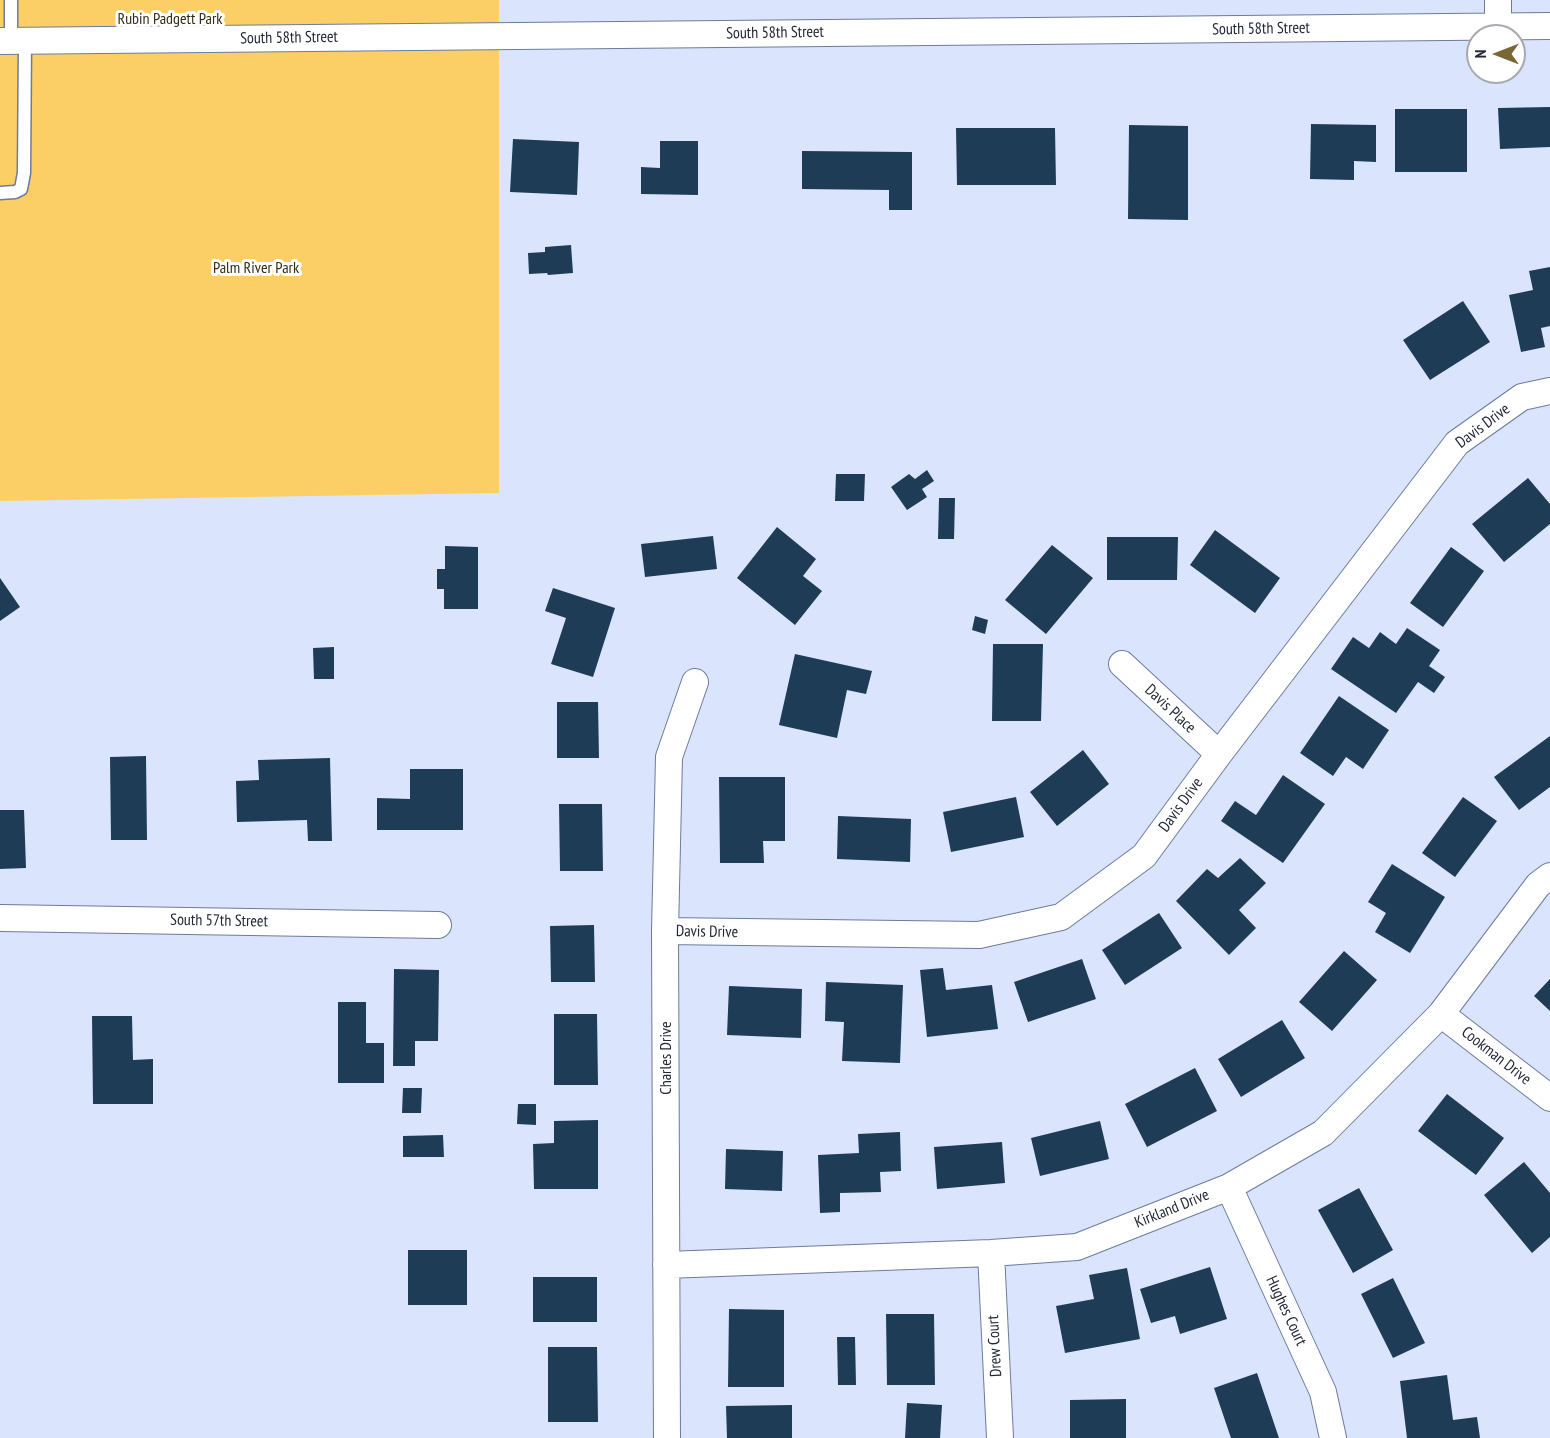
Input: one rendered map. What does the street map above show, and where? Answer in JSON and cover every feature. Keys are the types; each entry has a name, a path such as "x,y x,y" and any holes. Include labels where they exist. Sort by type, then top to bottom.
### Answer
{"street":[{"path":"1498,0 1498,24"},
{"name":"South 58th Street","path":"12,41 1466,26"},
{"name":"South 58th Street","path":"1526,26 1550,26"},
{"name":"Davis Drive","path":"665,931 979,935 1061,917 1144,856 1219,754 1457,443 1522,397 1550,391"},
{"name":"Davis Place","path":"1122,664 1219,754"},
{"name":"Charles Drive","path":"667,1438 665,931 669,757 695,682"},
{"name":"Kirkland Drive","path":"666,1265 991,1253 1077,1247 1229,1187 1323,1133 1441,1014 1538,885 1550,876"},
{"name":"South 57th Street","path":"0,918 438,925"},
{"name":"Cookman Drive","path":"1441,1014 1550,1098"},
{"name":"Hughes Court","path":"1229,1187 1323,1392 1332,1438"},
{"name":"Drew Court","path":"991,1253 1000,1438"}],"lane":[{"path":"0,193 15,192 21,189 24,173 12,41 11,0"}],"green space":[{"name":"Palm River Park","path":"0,0 499,0 499,493 0,501"}],"building":[{"path":"1550,107 1550,147 1500,149 1498,108"},
{"path":"1395,109 1467,109 1467,172 1395,172"},
{"path":"1311,124 1376,125 1376,162 1354,161 1354,180 1310,179"},
{"path":"1129,125 1188,126 1188,220 1128,219"},
{"path":"956,128 1055,128 1056,185 957,185"},
{"path":"513,139 579,142 577,195 510,192"},
{"path":"660,141 698,141 698,195 641,194 641,167 660,168"},
{"path":"802,151 912,152 912,210 889,210 889,190 802,189"},
{"path":"571,245 573,273 529,274 528,253 545,252 545,247"},
{"path":"1550,267 1550,326 1541,328 1545,347 1521,352 1509,295 1533,290 1529,271"},
{"path":"1463,301 1490,342 1430,380 1403,340"},
{"path":"927,470 934,481 922,489 927,497 907,510 891,487 909,474 915,479"},
{"path":"836,474 865,474 864,501 835,501"},
{"path":"1528,478 1550,504 1550,524 1504,562 1472,524"},
{"path":"939,498 955,498 954,539 938,539"},
{"path":"777,527 816,559 803,576 822,591 795,625 737,578"},
{"path":"1215,530 1280,578 1255,613 1190,565"},
{"path":"713,536 717,569 645,577 641,544"},
{"path":"1107,537 1178,537 1177,580 1107,580"},
{"path":"1052,545 1093,578 1046,634 1005,600"},
{"path":"445,546 478,547 478,609 444,609 444,589 437,589 437,569 445,569"},
{"path":"1451,547 1484,571 1443,627 1410,603"},
{"path":"0,578 20,607 0,621"},
{"path":"553,588 615,608 593,677 551,664 566,618 545,611"},
{"path":"975,616 988,620 985,634 972,630"},
{"path":"1407,628 1440,650 1429,666 1445,677 1434,693 1418,682 1396,713 1331,669 1353,637 1369,648 1380,632 1396,644"},
{"path":"993,644 1043,644 1041,721 992,721"},
{"path":"334,647 334,679 314,679 313,648"},
{"path":"795,654 872,671 866,694 847,690 837,738 779,725"},
{"path":"1339,696 1389,730 1363,769 1346,757 1333,776 1300,753"},
{"path":"557,702 598,702 599,758 557,758"},
{"path":"1550,736 1550,787 1519,810 1494,777"},
{"path":"1083,750 1109,784 1057,826 1030,792"},
{"path":"146,756 147,840 111,840 110,757"},
{"path":"330,758 332,841 308,841 307,820 237,822 236,781 259,780 258,760"},
{"path":"410,769 463,769 463,830 377,830 377,798 410,799"},
{"path":"1283,775 1325,804 1283,863 1221,821 1235,801 1256,815"},
{"path":"719,777 785,777 785,841 763,841 764,863 720,863"},
{"path":"1016,797 1024,837 951,852 943,812"},
{"path":"1463,797 1497,821 1455,877 1422,853"},
{"path":"559,804 602,804 603,871 560,871"},
{"path":"0,810 24,810 26,868 0,869"},
{"path":"838,816 911,819 910,862 837,859"},
{"path":"1240,858 1266,883 1239,910 1256,928 1229,955 1176,901 1207,869 1218,878"},
{"path":"1392,864 1445,897 1410,953 1375,932 1386,913 1368,902"},
{"path":"1159,913 1182,948 1125,985 1102,950"},
{"path":"594,925 595,982 551,982 550,926"},
{"path":"1344,951 1377,980 1332,1031 1299,1002"},
{"path":"1082,959 1096,999 1028,1022 1014,982"},
{"path":"943,968 946,990 992,985 998,1029 927,1037 920,970"},
{"path":"394,969 439,970 438,1041 415,1041 415,1066 393,1066"},
{"path":"1550,979 1550,1011 1534,996"},
{"path":"826,982 903,985 900,1063 842,1061 844,1022 825,1021"},
{"path":"729,986 802,989 801,1038 727,1035"},
{"path":"338,1002 366,1002 366,1043 384,1043 384,1083 338,1083"},
{"path":"554,1014 597,1014 598,1085 554,1085"},
{"path":"92,1016 132,1016 133,1060 153,1059 153,1104 93,1104"},
{"path":"1282,1020 1305,1058 1241,1097 1218,1059"},
{"path":"1195,1068 1217,1111 1147,1147 1125,1104"},
{"path":"403,1088 422,1088 421,1113 402,1113"},
{"path":"1447,1094 1504,1138 1476,1175 1418,1131"},
{"path":"518,1104 536,1104 536,1125 517,1124"},
{"path":"598,1120 598,1189 534,1189 533,1144 554,1143 554,1121"},
{"path":"1100,1121 1109,1159 1040,1176 1031,1138"},
{"path":"900,1132 901,1171 880,1172 881,1192 840,1193 840,1212 820,1213 818,1155 859,1153 858,1134"},
{"path":"443,1135 444,1157 403,1157 403,1136"},
{"path":"1002,1142 1005,1183 937,1189 934,1147"},
{"path":"726,1149 783,1151 782,1191 725,1189"},
{"path":"1524,1162 1550,1193 1550,1237 1532,1253 1484,1195"},
{"path":"1359,1188 1393,1250 1353,1273 1318,1210"},
{"path":"408,1250 467,1250 467,1305 408,1305"},
{"path":"1210,1267 1227,1319 1180,1334 1175,1316 1151,1323 1140,1289"},
{"path":"1127,1268 1140,1339 1065,1353 1056,1306 1094,1299 1089,1275"},
{"path":"533,1277 597,1277 597,1322 533,1322"},
{"path":"1393,1278 1425,1343 1393,1358 1361,1294"},
{"path":"729,1309 784,1310 784,1387 728,1387"},
{"path":"886,1314 934,1314 935,1385 887,1385"},
{"path":"837,1337 855,1337 856,1385 838,1385"},
{"path":"548,1347 597,1347 598,1422 548,1422"},
{"path":"1257,1373 1279,1438 1231,1438 1214,1388"},
{"path":"1447,1375 1453,1420 1477,1417 1480,1438 1407,1438 1400,1381"},
{"path":"1126,1399 1126,1438 1070,1438 1070,1400"},
{"path":"907,1403 942,1405 940,1438 905,1438"},
{"path":"792,1405 792,1438 727,1438 726,1406"}],"park label":[{"name":"Rubin Padgett Park","path":"170,19"}]}
